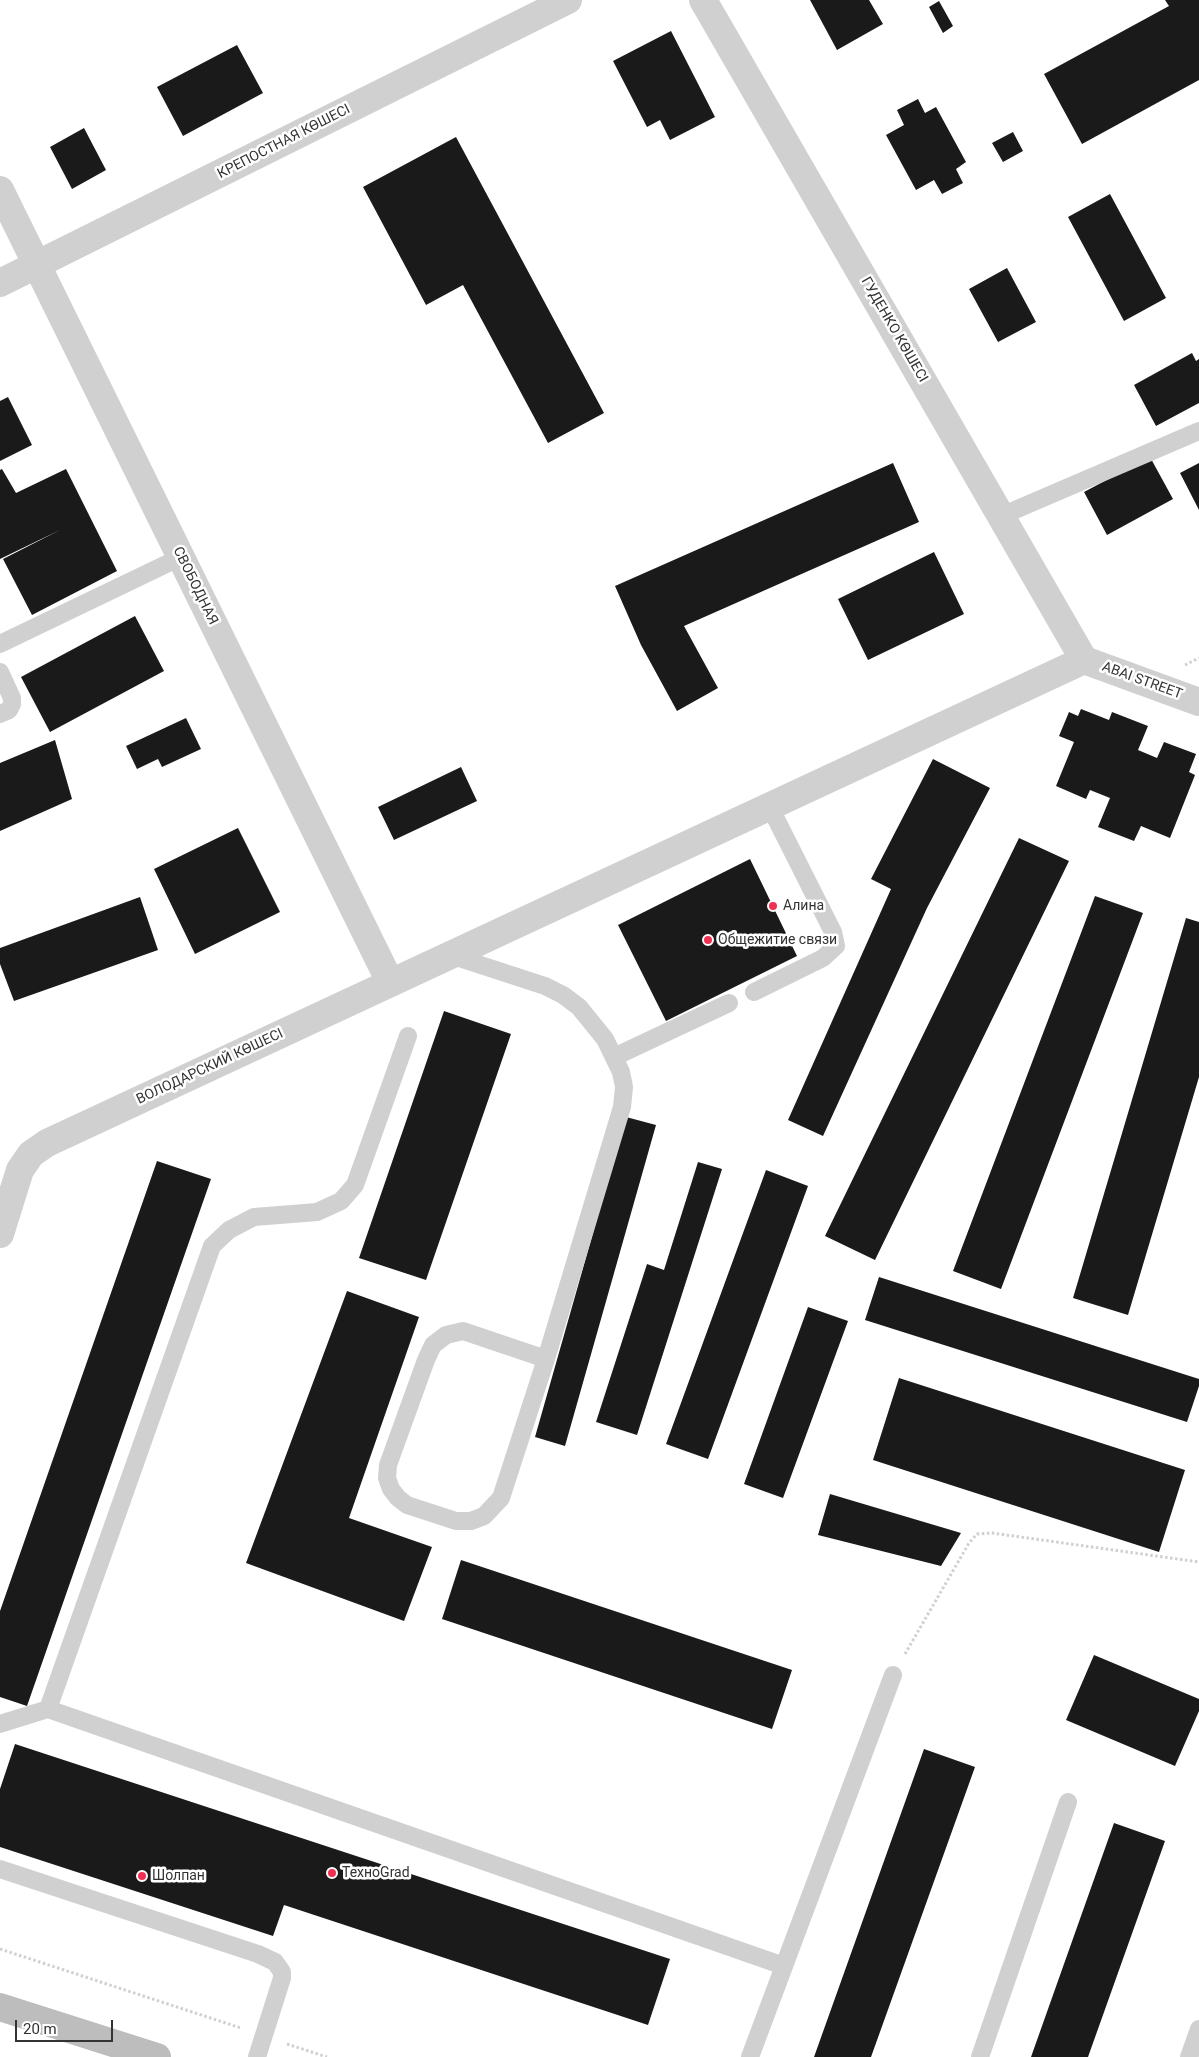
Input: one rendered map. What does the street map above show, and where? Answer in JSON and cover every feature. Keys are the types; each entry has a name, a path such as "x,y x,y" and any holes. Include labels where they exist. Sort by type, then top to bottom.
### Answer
{"street":[{"name":"КРЕПОСТНАЯ КӨШЕСІ","path":"0,284 568,0"},
{"name":"ГУДЕНКО КӨШЕСІ","path":"703,0 1084,660"},
{"name":"СВОБОДНАЯ","path":"0,190 390,982"},
{"name":"ABAI STREET","path":"1084,660 1199,702"},
{"name":"ВОЛОДАРСКИЙ КӨШЕСІ","path":"0,1234 20,1170 31,1154 47,1143 1084,660"},
{"path":"0,2006 157,2057"}],"lane":[{"path":"1001,516 1199,431"},
{"path":"0,644 181,557"},
{"path":"0,672 12,698 12,704 9,710 0,714"},
{"path":"754,992 823,958 836,946 833,932 770,807"},
{"path":"450,955 545,986 579,1007 605,1039 621,1072 624,1087 622,1107 546,1359 501,1498 484,1516 471,1521 456,1521 407,1505 398,1498 391,1489 387,1478 388,1465 426,1360 434,1345 446,1335 463,1332 546,1359"},
{"path":"614,1057 729,1003"},
{"path":"48,1709 212,1246 229,1230 254,1217 318,1212 340,1201 355,1185 408,1036"},
{"path":"750,2057 892,1675"},
{"path":"0,1724 48,1709 784,1966"},
{"path":"980,2057 1068,1802"},
{"path":"0,1869 258,1954 276,1962 282,1972 282,1978 257,2057"},
{"path":"1189,2057 1199,2029"}],"path":[{"path":"892,1675 969,1543 977,1534 992,1533 1199,1562"},
{"path":"0,1949 327,2057"}],"building":[{"path":"810,0 869,0 883,24 837,50"},
{"path":"1165,0 1199,0 1199,80 1082,144 1044,74 1169,6"},
{"path":"939,1 953,26 943,33 929,7"},
{"path":"671,31 715,117 670,140 660,120 647,127 613,61"},
{"path":"237,45 263,93 183,136 157,87"},
{"path":"918,99 925,113 936,107 966,162 956,169 963,183 942,194 934,180 916,190 886,135 904,125 897,110"},
{"path":"84,128 106,170 72,189 50,147"},
{"path":"1013,132 1023,151 1003,162 992,143"},
{"path":"456,137 604,413 548,443 463,285 426,305 363,187"},
{"path":"1110,194 1166,298 1124,321 1068,217"},
{"path":"1007,268 1036,322 998,342 969,289"},
{"path":"1192,353 1196,361 1199,359 1199,403 1156,426 1134,385"},
{"path":"8,397 32,445 0,461 0,401"},
{"path":"1150,457 1173,499 1107,535 1084,492"},
{"path":"893,463 919,522 684,626 718,688 677,711 641,645 615,586"},
{"path":"1199,463 1199,510 1180,473"},
{"path":"2,469 16,493 66,469 117,571 32,615 3,559 60,530 0,559 0,470"},
{"path":"934,552 964,614 868,660 838,599"},
{"path":"135,616 164,671 50,732 21,677"},
{"path":"1081,709 1109,720 1112,712 1148,726 1138,750 1157,758 1164,742 1196,754 1189,772 1195,775 1170,838 1141,826 1134,841 1098,827 1110,798 1090,790 1086,799 1056,786 1074,742 1059,736 1069,712 1078,716"},
{"path":"186,718 201,749 162,767 158,759 137,769 126,746"},
{"path":"55,740 72,799 0,831 0,763"},
{"path":"933,759 990,788 927,908 823,1136 788,1120 891,889 871,879"},
{"path":"461,767 477,801 394,840 378,807"},
{"path":"238,828 280,912 195,954 154,869"},
{"path":"1019,838 1069,861 875,1260 825,1236"},
{"name":"Общежитие связи","path":"750,859 797,956 666,1021 618,925"},
{"path":"1095,896 1143,913 1001,1289 953,1271"},
{"path":"140,897 158,950 14,1001 0,964 0,948"},
{"path":"1186,918 1199,922 1199,1077 1128,1315 1073,1298"},
{"path":"444,1011 511,1034 426,1280 359,1258"},
{"path":"626,1117 656,1125 565,1446 535,1437"},
{"path":"157,1161 211,1179 27,1706 0,1697 0,1611"},
{"path":"698,1162 722,1169 637,1435 596,1422 647,1264 664,1270"},
{"path":"766,1170 808,1186 708,1459 666,1444"},
{"path":"879,1277 1199,1379 1199,1386 1187,1422 865,1320"},
{"path":"347,1291 419,1317 349,1518 432,1547 404,1621 246,1563"},
{"path":"808,1307 848,1321 783,1498 744,1484"},
{"path":"899,1378 1185,1470 1159,1552 873,1460"},
{"path":"830,1494 961,1533 941,1566 818,1535"},
{"path":"461,1560 792,1670 772,1729 442,1619"},
{"path":"1094,1655 1199,1699 1199,1711 1175,1766 1066,1720"},
{"path":"15,1744 670,1959 648,2025 284,1905 273,1936 0,1847 0,1789"},
{"path":"924,1749 975,1767 871,2057 814,2057"},
{"path":"1114,1823 1165,1841 1088,2057 1031,2057"}],"place":[{"name":"Алина","path":"773,906"},
{"name":"Общежитие связи","path":"708,940"},
{"name":"ТехноGrad","path":"332,1873"},
{"name":"Шолпан","path":"142,1876"}]}
